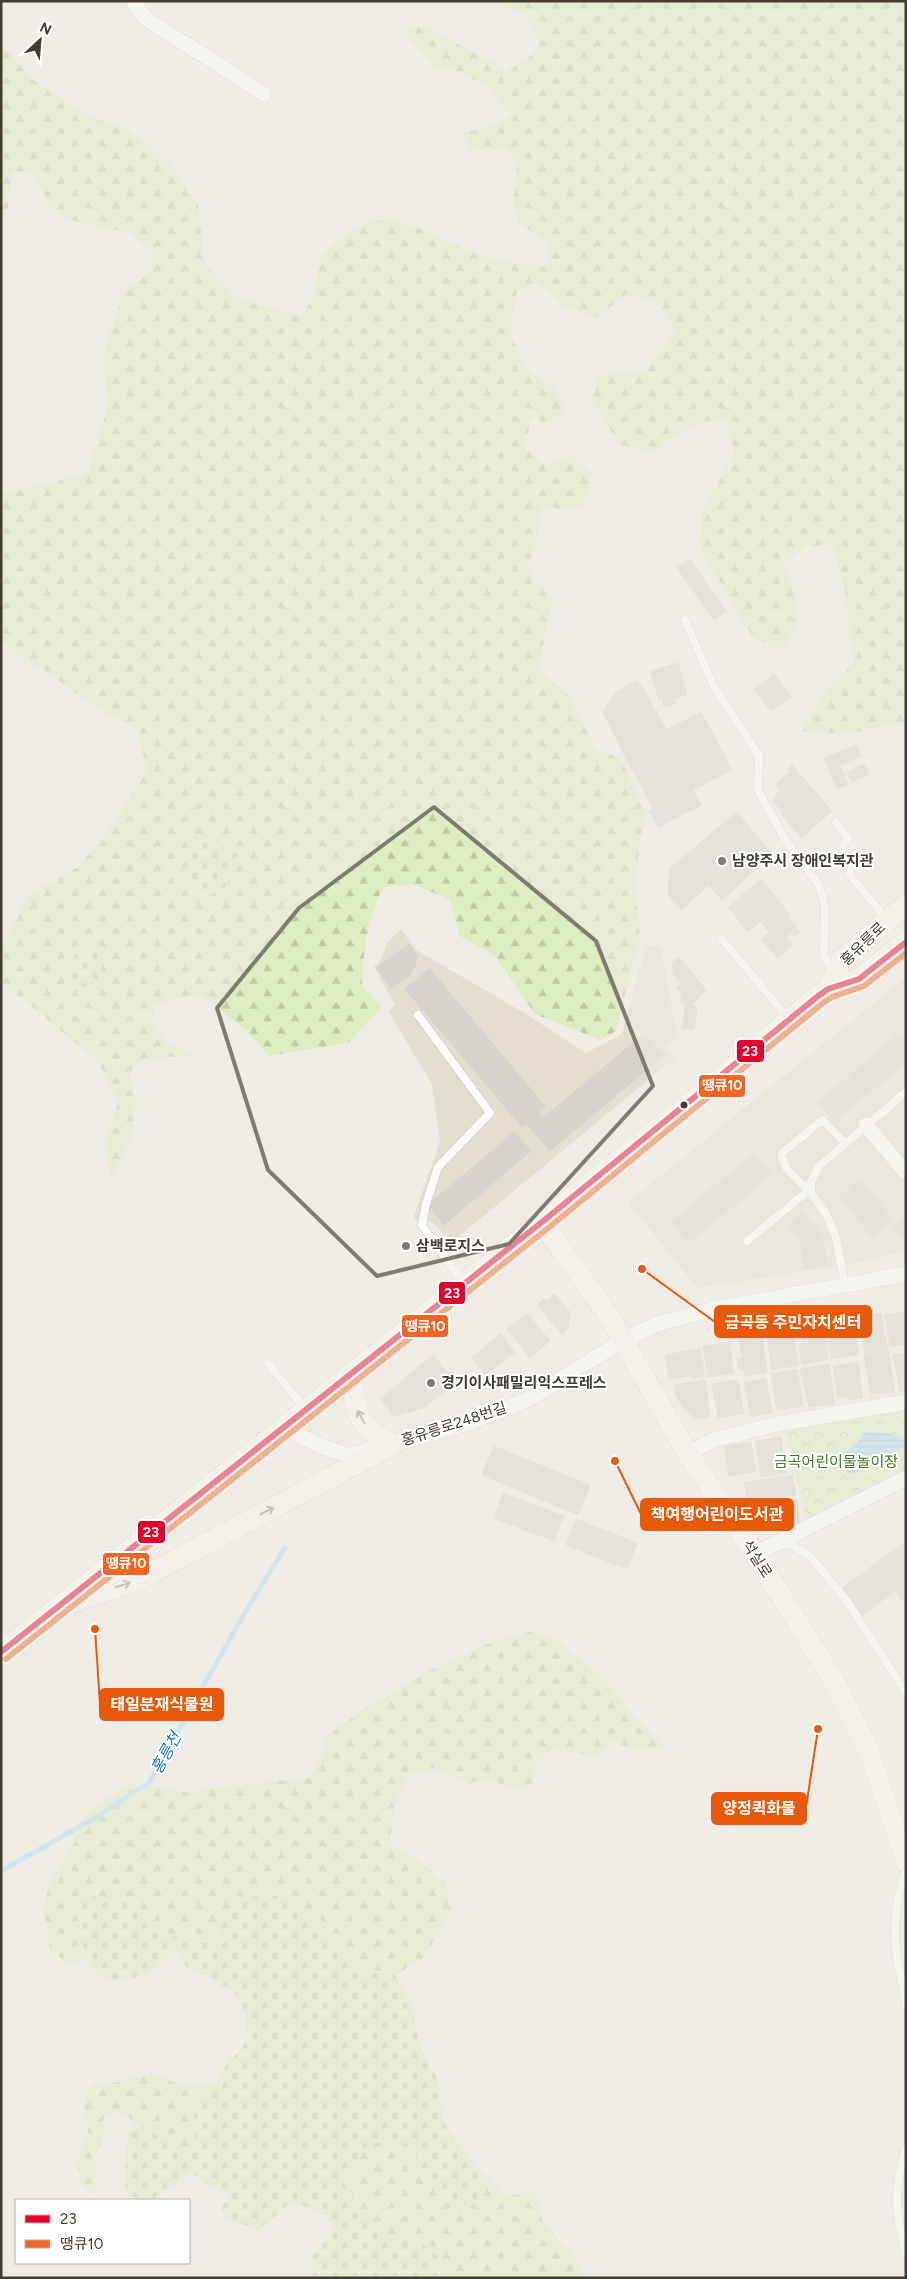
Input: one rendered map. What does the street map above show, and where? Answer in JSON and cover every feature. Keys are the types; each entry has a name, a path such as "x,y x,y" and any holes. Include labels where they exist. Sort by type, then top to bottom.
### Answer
{"street":[{"path":"133,1 145,18 264,94"},
{"name":"홍유릉로","path":"1,1652 542,1222 790,1020 831,982 842,960 906,905"},
{"name":"홍유릉로","path":"831,982 859,979 906,942"},
{"path":"866,1125 906,1173"},
{"name":"석실로","path":"542,1222 609,1316 688,1454 755,1554 833,1680 869,1751 906,1862"},
{"name":"홍유릉로248번길","path":"284,1428 322,1447 350,1456 468,1423 529,1399 622,1341 657,1324 718,1308 906,1274"},
{"path":"349,1376 358,1416 374,1436 393,1444"},
{"path":"688,1454 713,1440 778,1424 906,1402"},
{"path":"60,1606 136,1581 393,1444"},
{"path":"755,1554 906,1478"}],"lane":[{"path":"685,620 714,687 759,756 758,790 784,838 819,885 824,907 824,955 831,982"},
{"path":"836,822 848,838 842,847 851,876 887,920"},
{"path":"722,939 790,1020"},
{"path":"418,1015 490,1113 438,1166 426,1204 422,1225 464,1284"},
{"path":"747,1241 809,1192 810,1182 818,1167 906,1092"},
{"path":"845,1143 822,1120 781,1154 786,1168 809,1192 826,1214 835,1234 845,1285"},
{"path":"268,1363 306,1410"},
{"path":"755,1554 789,1544 811,1558 847,1601 906,1693"},
{"path":"906,1871 901,1883 896,1916 896,1948 906,2003"},
{"path":"906,2149 899,2171 896,2205 906,2254"}],"highlighted area":[{"path":"434,807 596,941 653,1086 509,1244 377,1276 268,1170 217,1008 299,908"}],"shaded area":[{"path":"401,929 416,950 521,1011 586,1053 622,1034 646,946 661,947 677,1036 665,1047 675,1058 452,1242 433,1223 413,1219 440,1142 432,1085 389,1012 395,1005 374,967 381,960 387,943"},
{"path":"906,977 906,1251 857,1263 697,1288 628,1202"}],"green space":[{"path":"498,1 906,1 906,721 846,734 803,731 819,700 853,662 846,597 833,545 807,546 783,565 795,594 798,623 781,651 753,637 701,550 702,512 735,453 725,419 696,424 651,452 620,445 591,399 600,376 646,370 676,333 658,300 625,295 597,317 564,307 536,282 517,292 510,331 525,367 556,390 564,411 547,424 532,418 524,447 547,467 570,455 591,472 588,494 581,507 563,510 541,505 537,542 527,568 552,598 539,670 567,694 595,748 620,757 645,813 635,879 640,937 616,1031 600,1040 535,1014 496,957 460,936 450,899 413,885 383,887 373,911 367,936 363,961 362,987 382,1007 348,1043 269,1056 247,1031 200,995 173,998 155,1006 152,1021 166,1042 198,1055 143,1059 129,1075 136,1096 132,1134 111,1179 106,1142 118,1102 99,1062 1,982 1,946 5,943 29,895 78,867 117,820 148,769 135,727 111,716 1,642 1,493 88,474 108,406 104,353 123,293 151,272 154,254 128,232 76,222 50,208 36,174 12,171 7,215 1,220 1,43 32,79 87,115 131,130 170,164 198,205 205,265 234,296 300,317 315,295 320,255 355,229 379,220 411,225 466,249 496,259 528,265 549,266 548,243 520,224 513,203 517,167 507,147 471,150 464,133 495,124 510,115 491,88 459,72 432,65 408,39 405,28 424,25 506,70 526,61 539,44 529,20"},
{"path":"205,836 237,854 226,886 211,895 184,874 175,841"},
{"path":"79,949 102,955 101,977 79,990 62,973"},
{"name":"금곡어린이물놀이장","path":"906,1408 906,1470 869,1491 806,1522 786,1430"},
{"path":"533,1631 559,1641 600,1676 665,1748 638,1751 610,1741 598,1757 553,1749 536,1763 533,1785 511,1788 487,1779 470,1783 436,1768 408,1774 394,1806 390,1844 417,1859 444,1882 452,1911 423,1958 395,1975 359,1968 325,1927 266,1890 252,1899 224,1935 208,1942 179,1938 147,1924 134,1903 76,1911 87,1960 68,1964 50,1951 44,1912 49,1884 68,1855 87,1812 130,1784 187,1792 312,1777 322,1756 328,1735 367,1707 431,1670 487,1644"},
{"path":"266,1890 325,1927 359,1968 395,1975 410,2002 422,2050 438,2081 443,2122 474,2164 482,2190 472,2205 447,2201 422,2170 415,2150 392,2141 368,2144 345,2184 380,2235 403,2247 427,2245 444,2263 441,2278 303,2278 314,2264 312,2257 335,2226 318,2211 291,2202 260,2229 227,2220 220,2208 232,2195 206,2184 192,2172 154,2198 127,2197 125,2179 128,2134 137,2122 168,2143 193,2154 196,2139 192,2122 198,2100 217,2082 228,2062 240,2051 248,2035 246,2015 234,1991 186,1967 179,1951 164,1958 146,1974 130,1979 110,1980 100,1975 92,1968 87,1958 76,1910 87,1897 113,1898 134,1903 147,1924 179,1938 208,1942 224,1934 218,1917"},
{"path":"152,2074 170,2081 191,2085 217,2082 198,2101 192,2122 196,2139 193,2154 168,2143 118,2111 106,2114 95,2165 96,2194 82,2186 76,2165 88,2133 84,2107 92,2084 108,2084"},
{"path":"392,2141 415,2150 422,2170 482,2190 474,2164 505,2196 534,2192 543,2221 578,2261 584,2278 441,2278 444,2263 403,2247 380,2235 345,2184 368,2144"}],"water":[{"path":"881,1432 904,1437 906,1446 898,1450 890,1461 869,1463 857,1472 850,1473 843,1469 840,1464 840,1455 856,1445 863,1433"}],"building":[{"path":"690,559 726,611 714,620 677,568"},
{"path":"678,663 687,695 674,698 676,704 664,707 662,700 659,701 650,671"},
{"path":"774,674 791,697 771,711 754,689"},
{"path":"638,680 666,729 623,752 603,712 615,692"},
{"path":"701,712 724,754 646,795 623,753"},
{"path":"856,745 861,756 840,765 848,784 837,789 824,758"},
{"path":"724,755 732,770 693,790 701,805 658,827 649,811 653,810 646,796"},
{"path":"864,764 869,774 852,782 847,772"},
{"path":"792,765 832,811 801,838 781,814 783,813 772,799 780,791 775,785 790,772 788,769"},
{"name":"남양주시 장애인복지관","path":"737,812 772,854 722,900 709,885 681,910 668,896 670,868"},
{"path":"761,879 791,916 788,918 800,932 794,937 791,933 786,937 793,945 777,958 761,939 769,932 761,921 748,932 728,907"},
{"path":"409,944 417,956 415,966 410,975 392,988 376,968"},
{"path":"679,957 706,990 693,1004 697,1008 694,1029 682,1028 685,1005 679,998 683,995 676,987 681,983 673,974 672,963"},
{"path":"430,969 545,1106 538,1112 543,1118 645,1033 664,1055 550,1151 526,1123 522,1127 405,989"},
{"path":"900,1033 906,1040 906,1063 834,1121 818,1102"},
{"path":"514,1132 531,1151 444,1225 428,1205"},
{"path":"754,1154 771,1175 688,1243 671,1222"},
{"path":"860,1179 893,1220 872,1237 839,1196"},
{"path":"802,1212 823,1236 826,1265 804,1269 802,1244 787,1226"},
{"path":"906,1216 906,1241 893,1227"},
{"path":"554,1294 570,1312 568,1328 562,1335 537,1305 545,1298 547,1300"},
{"path":"906,1311 906,1344 890,1346 885,1315"},
{"path":"527,1313 550,1341 530,1358 507,1329"},
{"path":"881,1313 888,1350 865,1354 859,1317"},
{"path":"852,1316 859,1355 831,1359 828,1340 832,1340 829,1320"},
{"path":"822,1321 829,1359 802,1364 799,1345 802,1344 799,1325"},
{"path":"792,1327 799,1365 771,1370 767,1331"},
{"path":"501,1334 515,1352 485,1375 472,1357"},
{"path":"762,1335 767,1372 745,1376 744,1369 739,1369 737,1359 742,1358 739,1338"},
{"path":"729,1342 734,1373 708,1377 703,1346"},
{"path":"700,1349 705,1376 692,1378 692,1375 669,1379 665,1355"},
{"path":"888,1351 895,1391 871,1394 864,1356"},
{"path":"906,1353 906,1390 900,1392 893,1355"},
{"path":"433,1355 456,1382 424,1408 394,1416 380,1399"},
{"path":"858,1362 863,1398 849,1400 849,1396 837,1397 833,1366"},
{"path":"829,1364 835,1404 809,1407 800,1369"},
{"path":"797,1369 803,1406 777,1410 771,1374"},
{"path":"766,1379 772,1413 751,1417 744,1383"},
{"path":"705,1380 710,1417 697,1419 684,1409 676,1395 674,1385"},
{"path":"738,1380 744,1414 718,1418 712,1384"},
{"path":"781,1437 787,1473 761,1477 755,1441"},
{"path":"751,1442 756,1471 729,1476 724,1446"},
{"path":"494,1446 590,1485 578,1515 482,1475"},
{"path":"792,1475 796,1495 747,1502 744,1482"},
{"path":"503,1493 564,1516 554,1541 494,1518"},
{"path":"797,1500 800,1522 780,1525 781,1528 766,1531 765,1505"},
{"path":"576,1519 637,1543 627,1569 566,1545"},
{"path":"906,1541 906,1597 902,1600 895,1591 861,1616 841,1589"}],"waterway":[{"name":"홍릉천","path":"1,1871 88,1822 149,1783 244,1614 285,1548"}],"transit line":[{"name":"23","path":"1,1652 542,1222 818,996 828,989 859,979 906,942"},
{"name":"땡큐10","path":"6,1659 547,1229 823,1003 832,997 864,986 906,953"}],"place":[{"name":"남양주시 장애인복지관","path":"722,861"},
{"name":"삼백로지스","path":"406,1246"},
{"name":"금곡동 주민자치센터","path":"642,1269"},
{"name":"경기이사패밀리익스프레스","path":"431,1383"},
{"name":"책여행어린이도서관","path":"615,1461"},
{"name":"태일분재식물원","path":"95,1629"},
{"name":"양정퀵화물","path":"818,1729"}]}
